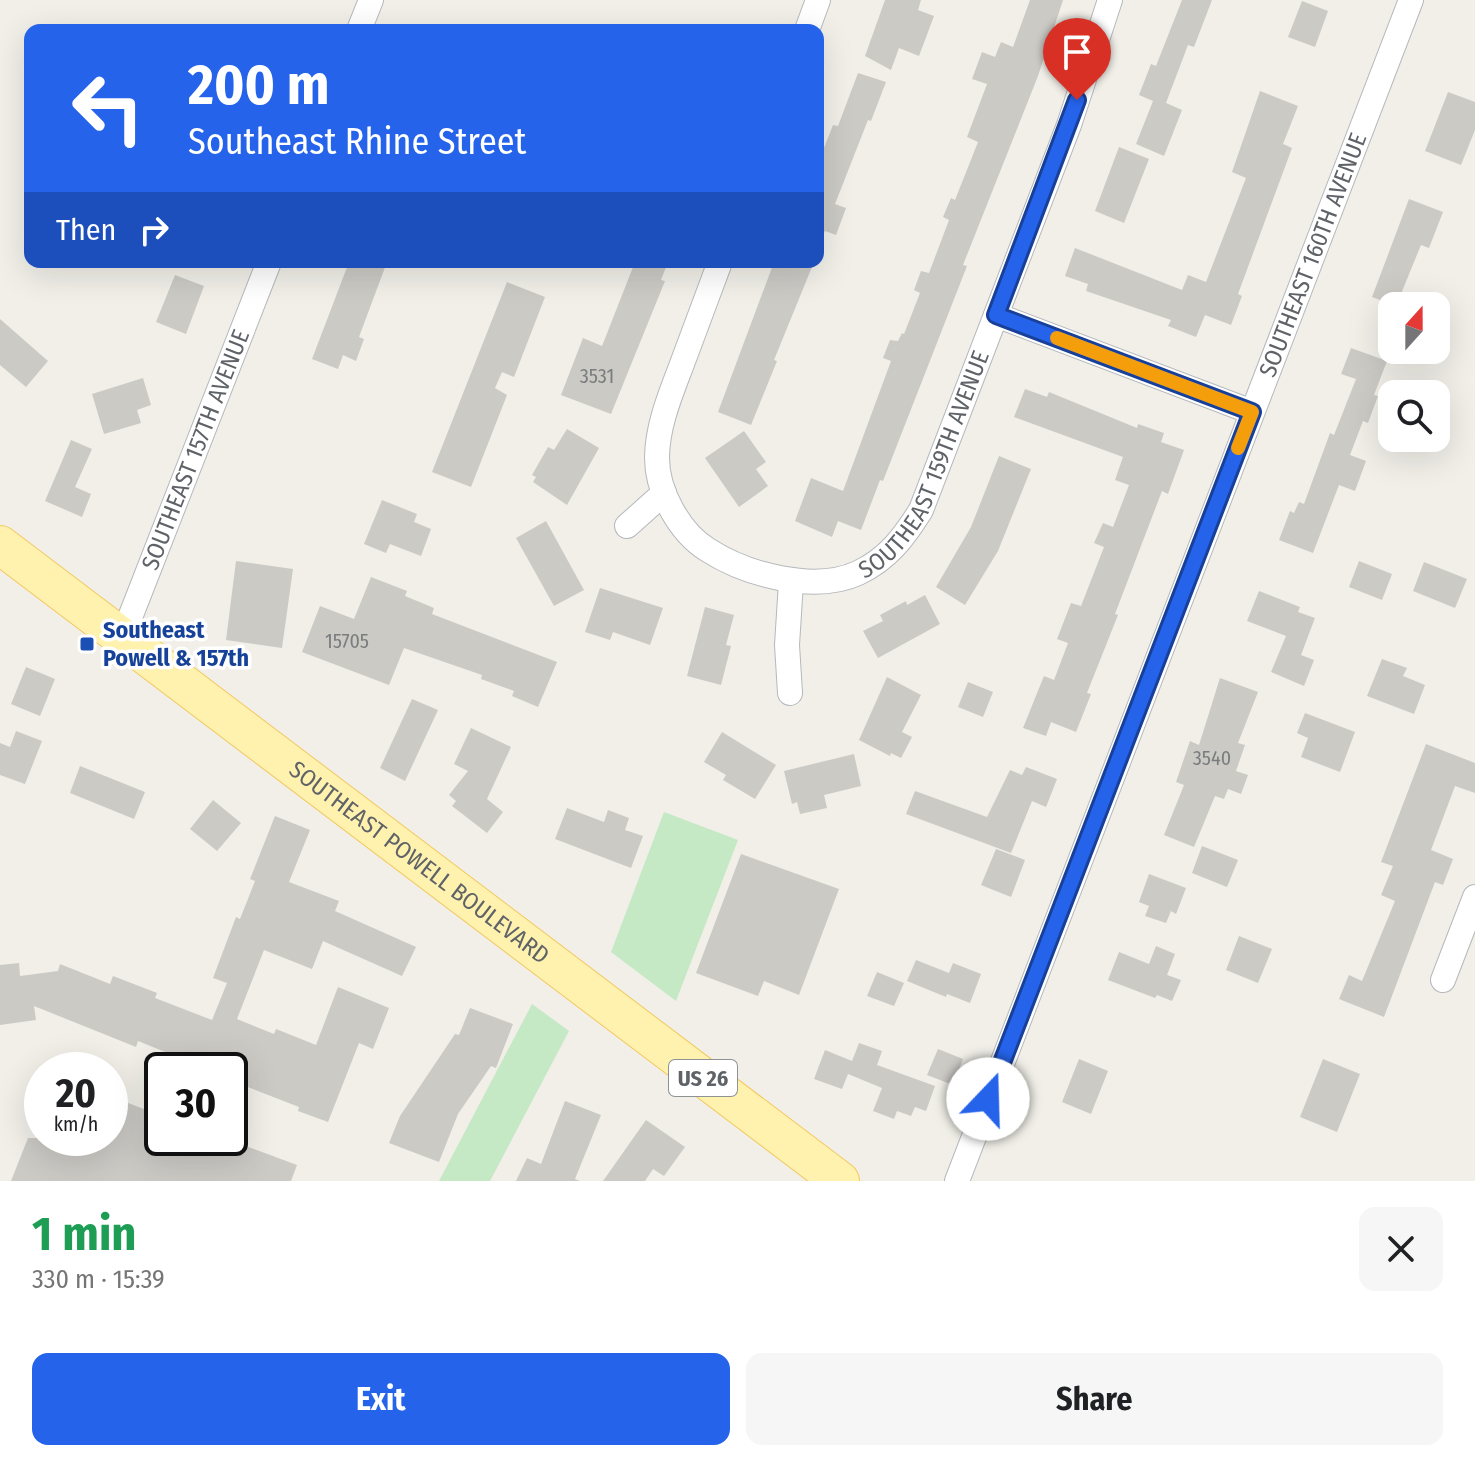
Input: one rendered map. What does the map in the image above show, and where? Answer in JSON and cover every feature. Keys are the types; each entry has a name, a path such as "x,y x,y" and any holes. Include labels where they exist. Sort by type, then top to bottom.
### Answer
{"main road":[{"name":"SOUTHEAST POWELL BOULEVARD","path":"0,545 840,1181"}],"street":[{"path":"361,24 371,0"},
{"path":"809,24 818,0"},
{"name":"SOUTHEAST 159TH AVENUE","path":"791,582 836,580 857,574 883,559 903,539 921,510 1069,125 1110,0"},
{"name":"SOUTHEAST 160TH AVENUE","path":"957,1181 1411,0"},
{"name":"SOUTHEAST 157TH AVENUE","path":"122,638 267,268"},
{"path":"718,268 672,391 660,433 657,459 664,493 685,531 708,550 742,566 791,582 787,645 790,693"},
{"path":"996,315 1252,412"},
{"path":"627,526 664,493"},
{"path":"1443,980 1475,897"}],"green space":[{"path":"664,812 738,840 676,1001 611,952"},
{"path":"532,1004 569,1031 490,1181 439,1181"}],"building":[{"path":"885,0 921,0 918,10 934,16 919,56 899,48 891,70 865,56"},
{"path":"1030,0 1063,0 1038,76 963,265 967,266 883,481 880,480 861,530 838,521 832,537 795,521 811,478 843,491 891,361 883,358 890,340 898,341 904,334 920,293 914,290 921,271 929,273 949,220 943,217 951,198 955,200 978,142 967,137 987,84 972,79 982,52 995,57 1001,42 1013,47"},
{"path":"1182,0 1212,0 1194,47 1188,45 1166,103 1182,110 1164,156 1136,144 1153,101 1139,95 1151,64 1156,66"},
{"path":"1302,1 1328,11 1315,47 1288,37"},
{"path":"858,73 886,82 835,204 846,208 836,235 824,233 824,148 833,125 838,126"},
{"path":"1260,91 1298,106 1283,144 1292,148 1238,294 1242,296 1231,325 1205,315 1196,337 1168,326 1171,320 1086,291 1088,284 1065,276 1075,248 1182,290 1188,275 1206,282 1246,178 1232,172"},
{"path":"1448,92 1475,102 1475,130 1461,165 1425,151"},
{"path":"1119,147 1149,159 1124,223 1095,211"},
{"path":"1409,199 1443,212 1429,248 1421,245 1402,292 1378,292 1378,299 1372,297"},
{"path":"347,268 385,268 359,337 364,339 356,361 343,355 338,369 312,359"},
{"path":"633,268 666,268 661,280 665,281 611,414 561,395 583,338 602,346"},
{"path":"772,268 812,268 751,425 718,412"},
{"path":"175,275 204,286 186,334 156,322"},
{"path":"507,282 545,297 514,377 502,372 495,388 507,395 471,487 432,472"},
{"path":"0,319 48,361 26,387 0,365"},
{"path":"1351,348 1378,358 1378,364 1386,364 1378,380 1374,395 1378,396 1368,423 1363,421 1350,455 1366,461 1355,491 1339,485 1313,553 1279,540 1290,511 1294,513 1299,502 1304,504 1330,433 1334,435 1356,379 1341,374"},
{"path":"143,378 151,405 137,410 141,423 104,434 92,394"},
{"path":"1025,389 1047,397 1049,392 1137,428 1138,424 1164,433 1161,442 1184,450 1168,494 1162,491 1115,614 1118,615 1087,693 1091,694 1076,732 1051,722 1046,736 1023,728 1044,676 1054,680 1068,643 1057,639 1071,603 1081,606 1104,547 1094,543 1103,523 1113,527 1129,485 1115,480 1123,457 1014,417"},
{"path":"567,429 599,448 567,505 533,482 536,477 532,475 548,447 554,450"},
{"path":"744,431 766,462 756,469 768,486 739,507 705,458"},
{"path":"71,440 92,449 75,487 91,494 82,517 45,501"},
{"path":"999,456 1031,469 998,551 965,605 936,587 971,527"},
{"path":"382,500 417,514 414,522 431,529 421,556 390,544 386,553 364,544"},
{"path":"546,521 584,590 554,606 516,538"},
{"path":"236,561 293,569 282,648 226,640"},
{"path":"1359,561 1392,574 1382,600 1349,587"},
{"path":"1424,562 1467,579 1455,608 1413,591"},
{"path":"371,577 407,591 405,596 434,608 432,614 557,662 538,707 512,696 514,691 481,679 482,675 404,648 389,685 302,652 320,606 354,619"},
{"path":"600,588 663,608 650,645 613,632 610,640 585,632"},
{"path":"1259,591 1300,607 1298,612 1315,618 1301,655 1314,660 1304,686 1271,672 1286,636 1247,621"},
{"path":"925,595 940,624 878,658 863,631 883,621 880,615"},
{"path":"705,607 734,615 726,645 731,646 721,685 687,676"},
{"path":"1382,659 1407,668 1403,676 1425,685 1414,714 1367,696"},
{"path":"26,667 55,679 40,716 11,704"},
{"path":"887,677 921,695 902,732 912,737 901,758 891,753 890,756 859,740"},
{"path":"1220,678 1258,692 1238,743 1245,745 1236,771 1248,775 1241,794 1228,789 1224,799 1215,796 1194,847 1164,835 1184,785 1176,782 1190,741 1199,745"},
{"path":"968,682 993,692 983,717 958,707"},
{"path":"412,699 438,710 405,781 380,768"},
{"path":"1305,713 1355,732 1340,772 1301,757 1308,738 1297,733"},
{"path":"471,728 511,747 487,799 503,812 487,833 452,806 456,801 449,795 468,771 454,764"},
{"path":"16,731 42,741 25,784 0,775 0,743 10,747"},
{"path":"722,732 776,765 755,799 723,780 726,775 704,762"},
{"path":"1426,744 1475,763 1475,793 1455,786 1431,850 1453,859 1443,885 1435,882 1384,1017 1339,999 1349,975 1362,981 1395,901 1381,895 1393,866 1381,862"},
{"path":"854,754 861,786 824,795 827,808 800,814 797,802 792,804 784,771"},
{"path":"80,766 145,792 134,819 70,793"},
{"path":"1026,767 1057,779 1046,807 1032,801 1011,853 906,814 915,791 987,817 1010,770 1022,775"},
{"path":"213,800 241,823 217,851 190,829"},
{"path":"567,808 604,822 608,810 629,818 625,830 643,836 631,868 555,839"},
{"path":"275,816 310,830 289,882 339,901 335,911 416,947 402,976 323,941 312,969 264,950 237,1019 274,1034 276,1029 316,1045 338,987 389,1008 373,1049 359,1043 328,1122 248,1087 248,1052 165,1052 138,1041 136,1047 34,1006 36,1020 0,1025 0,965 19,963 20,976 58,971 60,964 110,984 113,976 157,993 155,998 212,1020 227,983 213,978 236,917 240,919 255,881 250,879"},
{"path":"1202,846 1238,860 1227,887 1192,873"},
{"path":"996,849 1025,860 1011,897 981,885"},
{"path":"741,854 839,889 799,995 764,981 758,996 696,973"},
{"path":"1149,874 1186,888 1176,914 1171,911 1166,923 1145,916 1149,906 1139,902"},
{"path":"1239,936 1272,949 1258,983 1226,970"},
{"path":"1156,946 1175,954 1167,975 1181,980 1172,1001 1157,995 1155,998 1108,980 1119,952 1149,964"},
{"path":"916,960 949,973 953,963 981,974 970,1003 907,981"},
{"path":"877,972 904,983 894,1006 867,996"},
{"path":"470,1008 513,1024 496,1068 491,1066 458,1114 439,1162 389,1143 400,1116 455,1034 459,1035"},
{"path":"859,1043 882,1051 877,1065 935,1086 926,1111 915,1107 911,1116 897,1111 894,1119 873,1111 882,1088 848,1074 842,1089 814,1079 825,1050 852,1061"},
{"path":"938,1049 963,1059 953,1085 927,1075"},
{"path":"1079,1059 1108,1071 1091,1114 1062,1102"},
{"path":"1323,1059 1360,1074 1337,1132 1300,1117"},
{"path":"565,1101 601,1115 575,1179 580,1181 516,1181 527,1158 541,1164"},
{"path":"128,1103 144,1109 144,1156 248,1156 248,1147 297,1165 291,1181 11,1181 24,1148 24,1156 128,1156"},
{"path":"646,1120 685,1147 664,1176 653,1169 645,1181 603,1181"}],"slow traffic":[{"path":"1057,338 1252,412 1238,448"}],"place":[{"name":"Southeast Powell & 157th","path":"87,644"}],"route":[{"path":"988,1099 1252,412 996,315 1077,100"}]}
